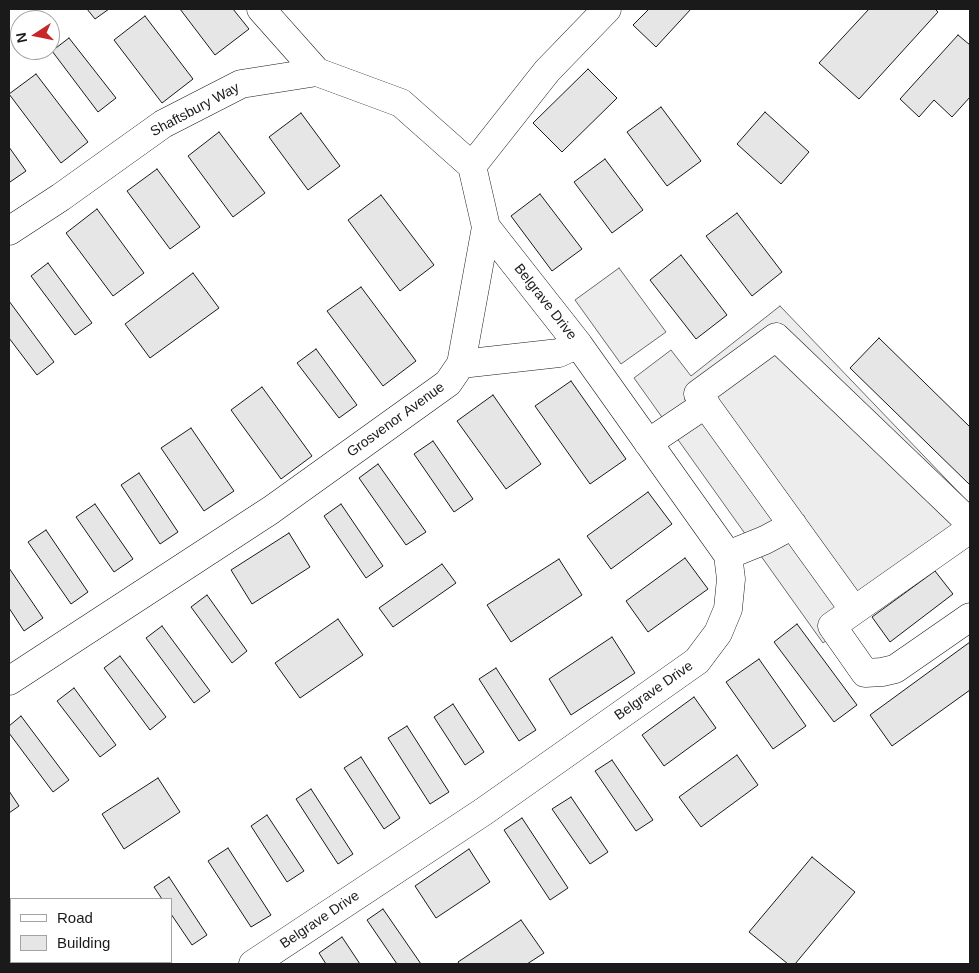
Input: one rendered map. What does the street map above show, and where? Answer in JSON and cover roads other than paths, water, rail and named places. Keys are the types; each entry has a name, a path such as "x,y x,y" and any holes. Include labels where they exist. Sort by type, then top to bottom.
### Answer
{"street":[{"path":"261,9 317,72"},
{"path":"472,166 547,71 607,9"},
{"name":"Shaftsbury Way","path":"9,231 61,197 163,124 241,84 317,72 401,104 472,166"},
{"name":"Grosvenor Avenue","path":"9,681 272,510 448,383 461,364 486,226 472,166"},
{"name":"Belgrave Drive","path":"254,964 483,812 697,661 718,633 728,609 731,578 728,556 578,344 486,226"},
{"path":"854,610 698,394 776,337 970,523"},
{"path":"461,364 559,353 578,344"},
{"path":"648,443 706,404"},
{"path":"728,556 793,525"},
{"path":"970,529 832,626 865,673 882,672 895,669 970,617"}]}
